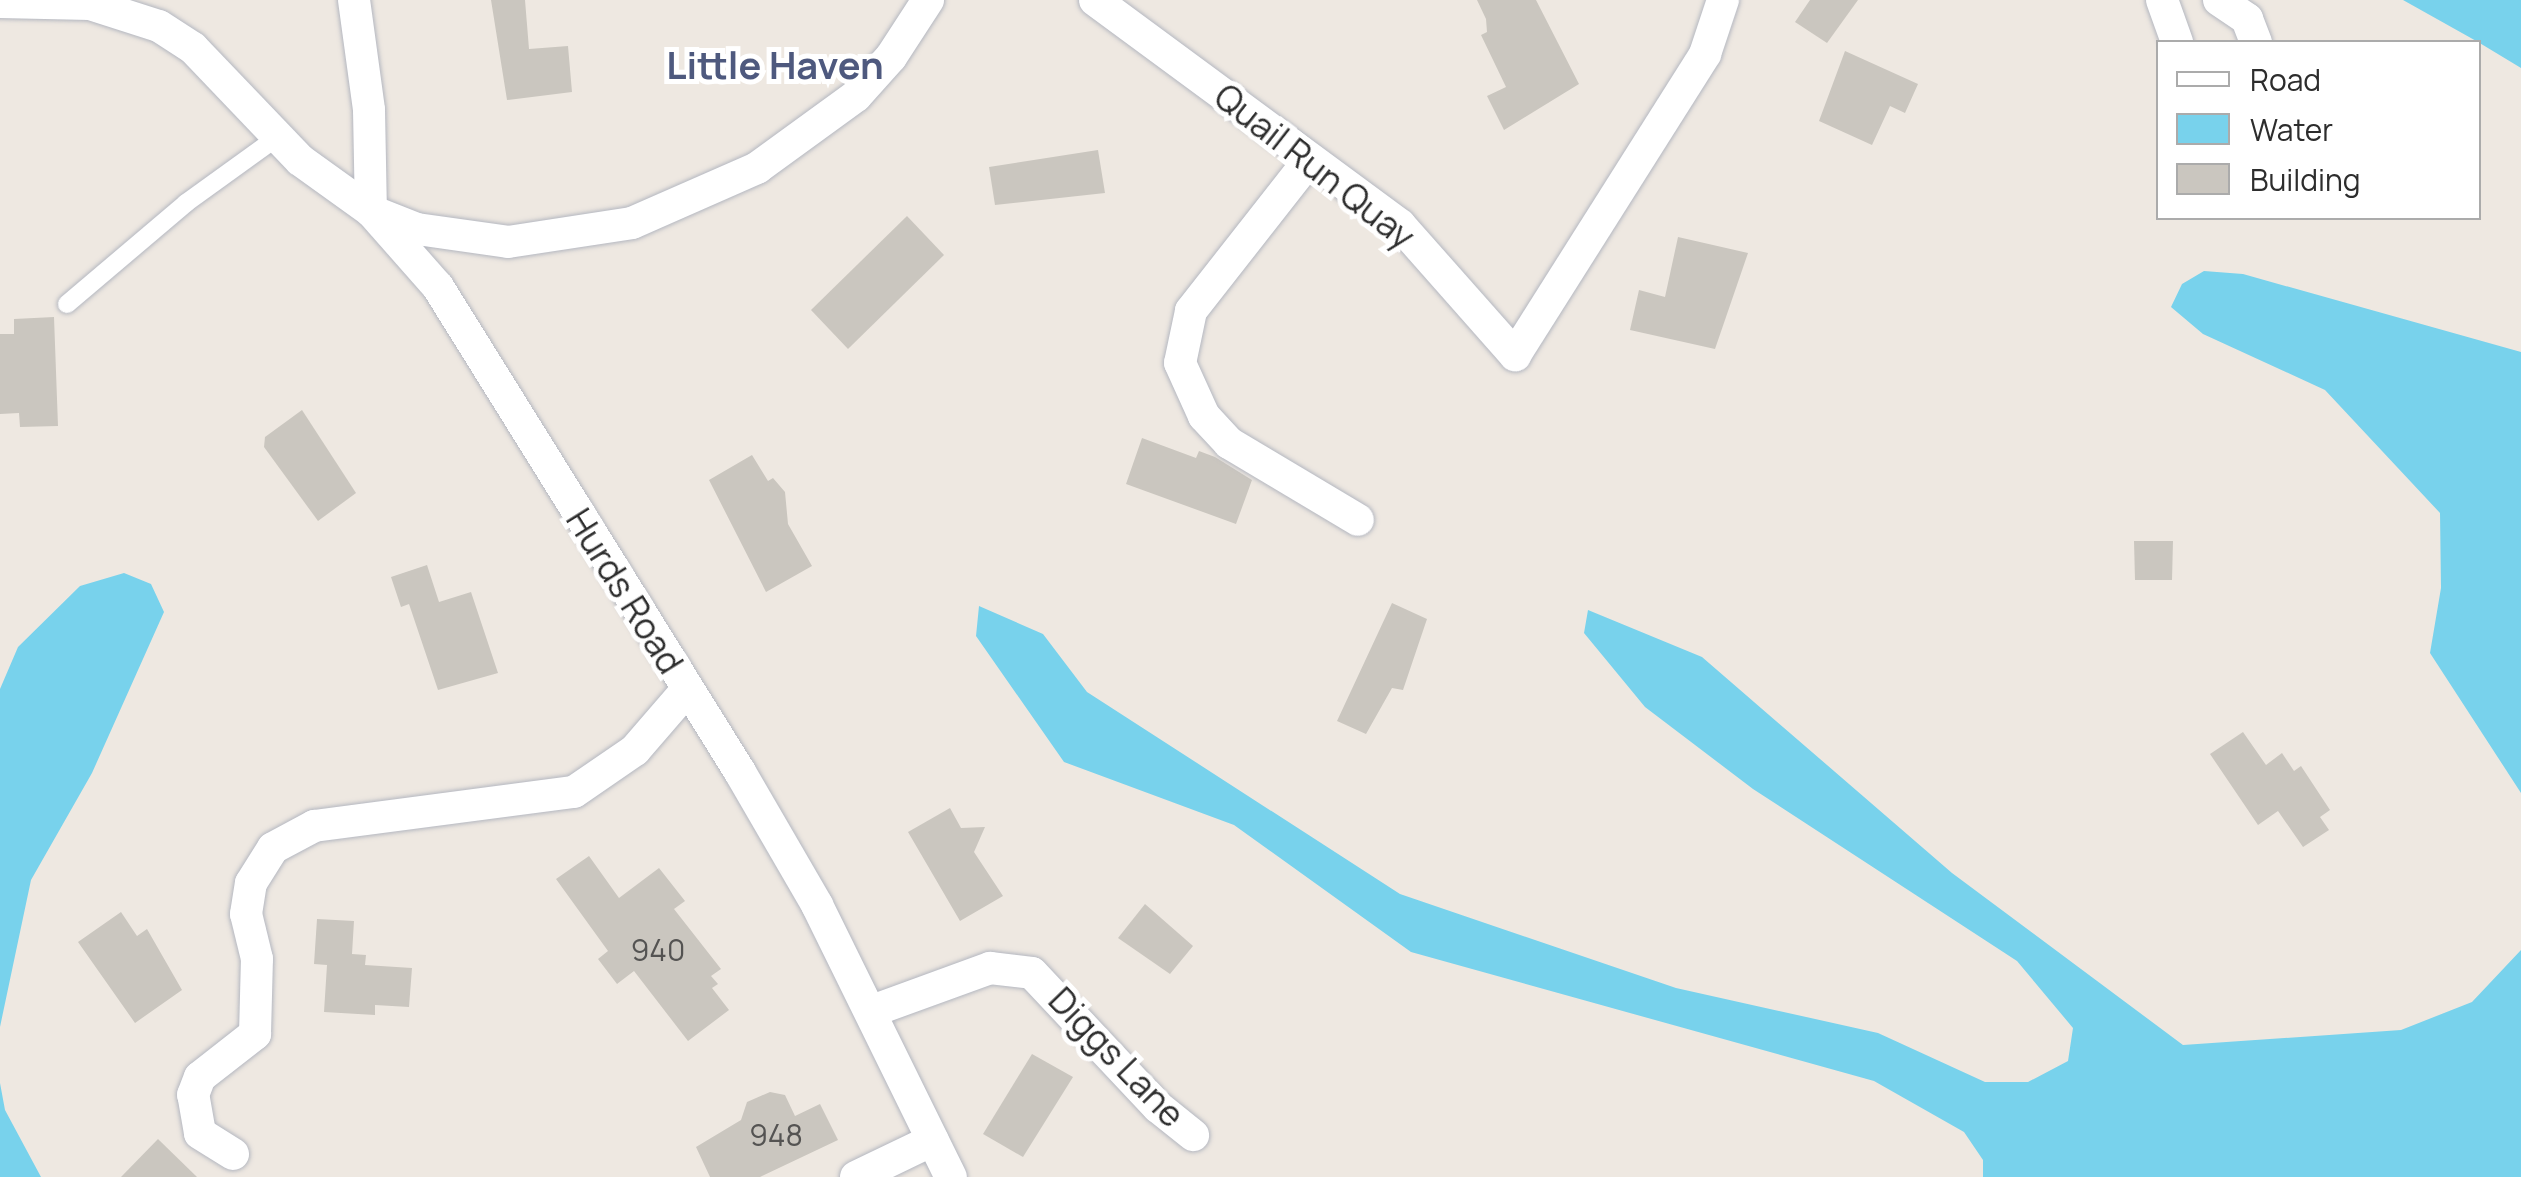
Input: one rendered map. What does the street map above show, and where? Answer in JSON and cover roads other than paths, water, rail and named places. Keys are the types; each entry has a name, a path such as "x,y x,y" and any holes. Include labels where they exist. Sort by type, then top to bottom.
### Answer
{"street":[{"path":"354,0 369,110 370,210"},
{"path":"0,2 90,4 159,26 192,48 276,138 370,210 417,228 508,242 632,223 691,202 757,168 856,96 928,0"},
{"name":"Quail Run Quay","path":"1095,0 1400,225 1515,354 1705,54 1724,0"},
{"path":"2162,0 2176,40"},
{"path":"2219,0 2246,19 2255,40"},
{"path":"1310,158 1191,311 1180,363 1204,416 1229,443 1358,520"},
{"name":"Hurds Road","path":"370,210 438,287 817,905 951,1177"},
{"path":"232,1154 200,1133 193,1095 200,1077 256,1034 257,959 246,914 251,883 273,848 314,826 574,792 635,750 686,690"},
{"name":"Diggs Lane","path":"872,1011 990,968 1032,973 1158,1107 1194,1135"},
{"path":"856,1177 933,1140"}],"lane":[{"path":"67,304 186,203 276,138"}],"water":[{"path":"2403,0 2521,0 2521,68 2481,44 2481,40"},
{"path":"2204,271 2243,274 2521,352 2521,793 2430,653 2441,588 2440,513 2325,390 2203,334 2171,307 2182,284"},
{"path":"124,573 151,584 164,612 92,773 31,880 0,1027 0,689 18,647 80,586"},
{"path":"979,606 1043,634 1087,692 1400,894 1676,988 1878,1033 1985,1082 2028,1082 2068,1061 2073,1028 2017,961 1753,789 1645,707 1584,633 1588,610 1702,657 1952,873 2183,1045 2401,1030 2472,1002 2521,950 2521,1177 1983,1177 1983,1160 1964,1132 1874,1081 1411,952 1234,825 1064,762 976,636"},
{"path":"0,1083 5,1110 41,1177 0,1177"}],"district":[{"name":"Little Haven","path":"775,65"}]}
